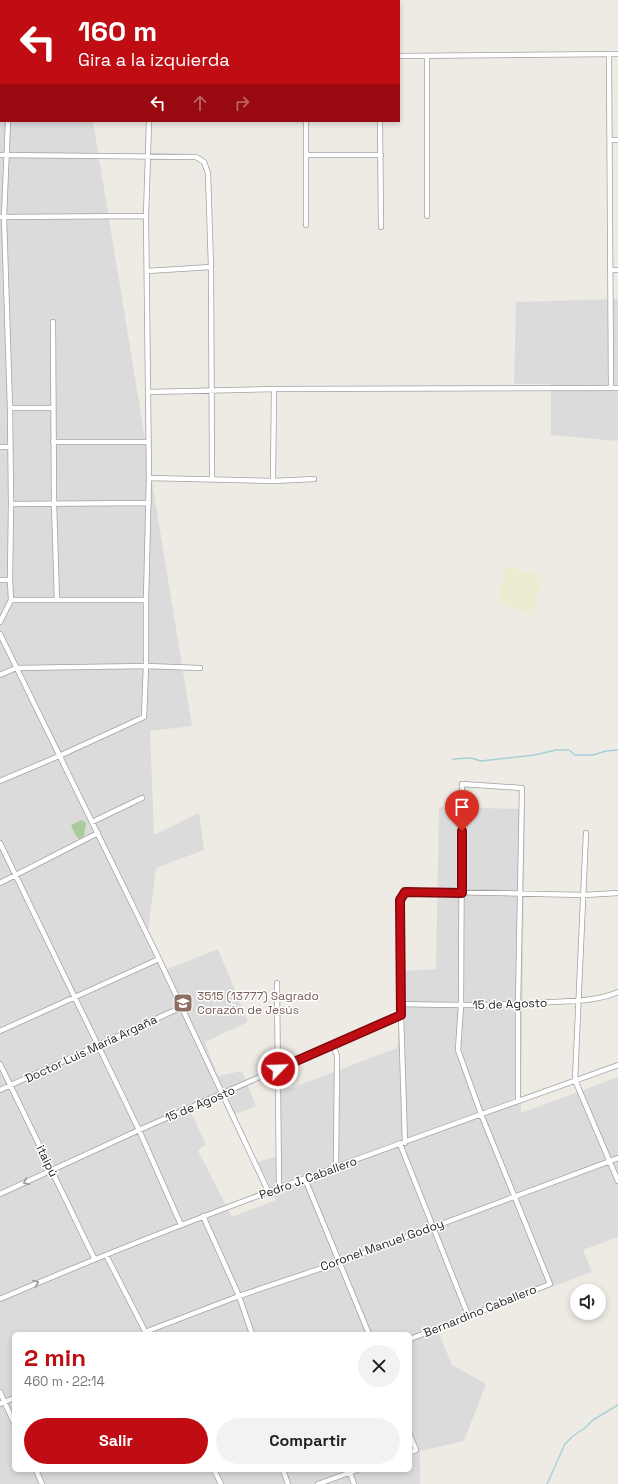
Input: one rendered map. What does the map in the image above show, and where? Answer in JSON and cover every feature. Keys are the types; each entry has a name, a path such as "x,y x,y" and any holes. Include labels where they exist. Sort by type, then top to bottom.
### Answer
{"street":[{"path":"609,54 611,388"},
{"path":"400,56 618,54"},
{"path":"427,56 427,216"},
{"path":"0,622 11,600 11,504 9,447 10,408 2,217 8,122"},
{"path":"0,780 60,756 144,717 150,478 146,216 149,122"},
{"path":"306,122 306,225"},
{"path":"380,122 381,227"},
{"path":"610,140 618,140"},
{"path":"0,155 148,155 196,157 204,162 208,173 211,267 212,479"},
{"path":"306,155 380,155"},
{"path":"2,217 146,216"},
{"path":"147,271 211,267"},
{"path":"610,270 618,270"},
{"path":"0,316 7,316"},
{"path":"53,322 53,442 57,600"},
{"path":"148,392 211,392 274,389 618,388"},
{"path":"273,480 274,389"},
{"path":"10,408 53,408"},
{"path":"53,442 149,442"},
{"path":"0,447 9,447"},
{"path":"150,478 273,480 314,479"},
{"path":"11,504 149,503"},
{"path":"0,580 10,580"},
{"path":"11,600 146,600"},
{"path":"0,634 159,959 269,1193"},
{"path":"0,675 16,668 146,666 200,668"},
{"path":"515,1196 481,1114 458,1050 461,1005 462,784 522,788 518,1004 518,1101"},
{"path":"92,822 142,798"},
{"path":"586,832 575,1080 618,1181"},
{"path":"0,883 98,833"},
{"path":"0,843 139,1130 181,1225"},
{"path":"468,1315 402,1144 400,900 405,892 584,895 618,893"},
{"path":"0,1031 74,996 159,959"},
{"path":"277,983 278,1189"},
{"name":"15 de Agosto","path":"401,1004 461,1005 578,1001 599,998 618,992"},
{"name":"Doctor Luis María Argaña","path":"0,1090 182,1007"},
{"name":"15 de Agosto","path":"0,1194 139,1130 401,1015"},
{"path":"333,1045 337,1056 336,1168"},
{"name":"itaipú","path":"0,1064 94,1258"},
{"name":"Pedro J. Caballero","path":"0,1298 94,1258 106,1255 203,1216 618,1064"},
{"name":"Coronel Manuel Godoy","path":"149,1332 239,1296 340,1262 618,1158"},
{"path":"305,1179 368,1332"},
{"name":"Bernardino Caballero","path":"412,1338 550,1284 515,1196"},
{"path":"203,1216 239,1296 251,1332"},
{"path":"106,1255 145,1332"},
{"path":"0,1392 2,1403 12,1420"},
{"path":"2,1403 12,1399"},
{"path":"412,1440 416,1450 412,1451"},
{"path":"37,1472 42,1484"},
{"path":"215,1472 221,1484"},
{"path":"284,1472 288,1484"},
{"path":"318,1484 348,1472"},
{"path":"350,1472 354,1484"}],"shaded area":[{"path":"0,122 93,122 192,726 150,731 154,835 199,813 204,850 156,868 148,932 165,970 218,949 248,1022 205,1042 218,1076 242,1071 256,1106 233,1115 224,1096 189,1108 206,1144 198,1151 232,1217 276,1200 258,1162 280,1155 281,1092 397,1048 404,971 436,969 439,807 525,809 521,1113 618,1077 618,1237 583,1250 592,1272 437,1329 452,1365 486,1384 464,1441 420,1451 420,1484 0,1484"},
{"path":"618,299 618,441 551,435 551,384 514,384 516,302"}],"green space":[{"path":"506,566 543,576 533,616 497,602"},
{"path":"82,820 86,823 84,836 79,839 71,825"}],"waterway":[{"path":"453,759 471,758 481,761 535,755 556,750 569,750 575,755 593,755 606,751 618,750"},
{"path":"547,1484 565,1444 593,1420 618,1405"}],"place":[{"name":"3515 (13777) Sagrado Corazón de Jesús","path":"183,1003"}],"route":[{"path":"278,1069 401,1015 400,900 405,892 462,893 462,831"}]}
